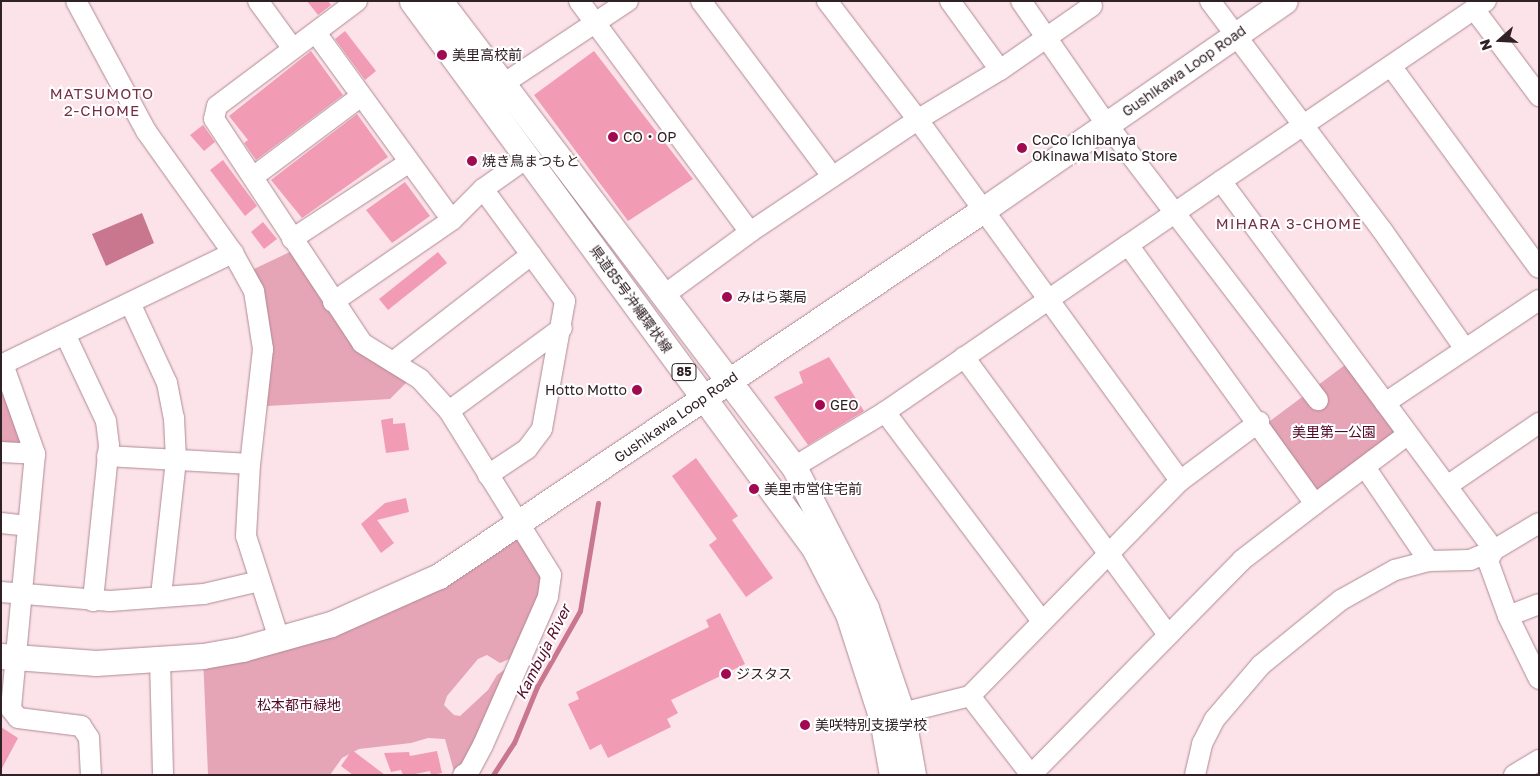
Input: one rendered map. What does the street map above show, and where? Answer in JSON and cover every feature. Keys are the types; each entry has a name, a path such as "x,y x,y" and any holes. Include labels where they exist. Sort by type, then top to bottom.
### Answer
{"main road":[{"name":"県道85号沖縄環状線","path":"412,1 814,548 848,614 882,718 892,775"},
{"name":"県道85号沖縄環状線","path":"440,1 794,467 866,608 902,713 913,775"},
{"name":"Gushikawa Loop Road","path":"9,657 96,663 202,656 279,639 331,624 439,576 521,523 702,397 983,210 1285,1"}],"street":[{"path":"76,1 146,132 233,253 254,291 263,349 250,464 246,536 279,639"},
{"path":"258,1 294,49"},
{"path":"579,1 750,232"},
{"path":"503,84 628,1"},
{"path":"701,1 832,176"},
{"path":"827,1 918,120 1046,300 1180,481"},
{"path":"950,1 1000,70"},
{"path":"1021,1 1107,124 1318,400"},
{"path":"1210,1 1466,349"},
{"path":"351,3 316,33 217,106 214,119 333,302 362,342 420,379 449,411 488,475 521,523 551,575 548,597 482,745 469,771 463,775"},
{"path":"663,296 750,232 832,176 1000,70 1093,3"},
{"path":"794,467 885,412 1046,300 1480,5 1539,96"},
{"path":"316,33 360,97 452,220"},
{"path":"1391,66 1539,268"},
{"path":"253,177 360,97"},
{"path":"333,302 452,220 484,189 527,158"},
{"path":"292,239 408,163"},
{"path":"1220,181 1494,550"},
{"path":"484,189 565,301 562,328 542,429 528,449 488,475"},
{"path":"1128,245 1259,422 1315,504"},
{"path":"91,775 89,738 81,726 18,718 11,709 9,657 11,593 28,526 36,454 2,364 233,253"},
{"path":"393,362 531,256"},
{"path":"1385,403 1539,300"},
{"path":"130,303 167,383 176,460 161,596"},
{"path":"449,411 562,328"},
{"path":"65,334 106,421 108,456 93,601"},
{"path":"964,357 1106,554 1168,635"},
{"path":"885,412 1042,621"},
{"path":"902,713 970,696 1106,554 1180,481 1259,422"},
{"path":"1447,486 1539,423"},
{"path":"970,696 1031,775 1242,560 1407,435"},
{"path":"1,452 36,454"},
{"path":"108,456 250,464"},
{"path":"1365,467 1429,561"},
{"path":"1,523 28,526"},
{"path":"1195,775 1202,744 1214,720 1261,665 1284,643 1341,600 1395,570 1429,561 1470,560 1494,550 1539,523"},
{"path":"1494,550 1488,561 1508,616 1539,679"},
{"path":"11,593 93,601 204,594 260,581"},
{"path":"1508,616 1539,604"},
{"path":"160,659 163,775"},
{"path":"1514,775 1539,760"}],"green space":[{"path":"294,250 347,334 409,380 390,399 267,406 272,355 267,317 252,270"},
{"name":"美里第一公園","path":"1353,359 1407,435 1315,504 1262,427"},
{"path":"1,365 35,454 1,452"},
{"name":"松本都市緑地","path":"521,523 551,575 521,654 500,663 487,655 478,659 447,696 444,705 454,715 460,716 488,690 497,675 504,670 513,673 483,745 455,775 445,739 428,738 411,743 359,749 342,758 330,775 208,775 203,656 279,639"}],"shaded area":[{"path":"142,213 154,243 106,266 92,234"}],"building":[{"path":"307,1 328,1 331,5 318,15"},
{"path":"345,31 376,71 365,80 335,39"},
{"path":"311,51 343,95 256,160 244,143 248,140 229,116"},
{"name":"CO・OP","path":"594,51 693,179 628,221 534,95"},
{"path":"357,114 388,157 302,218 271,180"},
{"path":"203,125 215,142 204,151 190,135"},
{"path":"223,160 257,206 245,216 210,170"},
{"path":"405,182 430,216 392,243 366,210"},
{"path":"263,222 277,239 264,249 251,232"},
{"path":"438,252 447,263 388,310 379,299"},
{"name":"GEO","path":"829,357 864,411 808,445 774,397 803,383 799,372"},
{"path":"393,418 393,424 405,423 409,450 386,453 381,420"},
{"path":"696,458 738,516 732,520 773,578 746,597 709,545 717,539 672,476"},
{"path":"406,498 409,512 377,520 394,543 381,553 361,524 385,503"},
{"path":"720,613 745,664 671,700 678,713 667,719 671,727 608,758 601,744 590,750 568,704 579,699 576,692 709,627 706,620"},
{"path":"1,727 18,738 1,770"},
{"path":"352,750 385,775 353,775 341,766"},
{"path":"437,751 442,773 431,775 430,771 410,775 403,775 401,770 391,772 384,753 409,752 410,756"}],"waterway":[{"name":"Kambuja River","path":"493,775 514,743 537,687 580,611 598,504"}],"place":[{"name":"美里高校前","path":"442,55"},
{"name":"CO・OP","path":"613,137"},
{"name":"CoCo Ichibanya Okinawa Misato Store","path":"1022,148"},
{"name":"焼き鳥まつもと","path":"472,161"},
{"name":"みはら薬局","path":"727,297"},
{"name":"Hotto Motto","path":"637,390"},
{"name":"GEO","path":"820,405"},
{"name":"美里市営住宅前","path":"754,489"},
{"name":"ジスタス","path":"726,674"},
{"name":"美咲特別支援学校","path":"805,725"}],"district":[{"name":"MATSUMOTO 2-CHOME","path":"102,102"},
{"name":"MIHARA 3-CHOME","path":"1289,224"}]}
